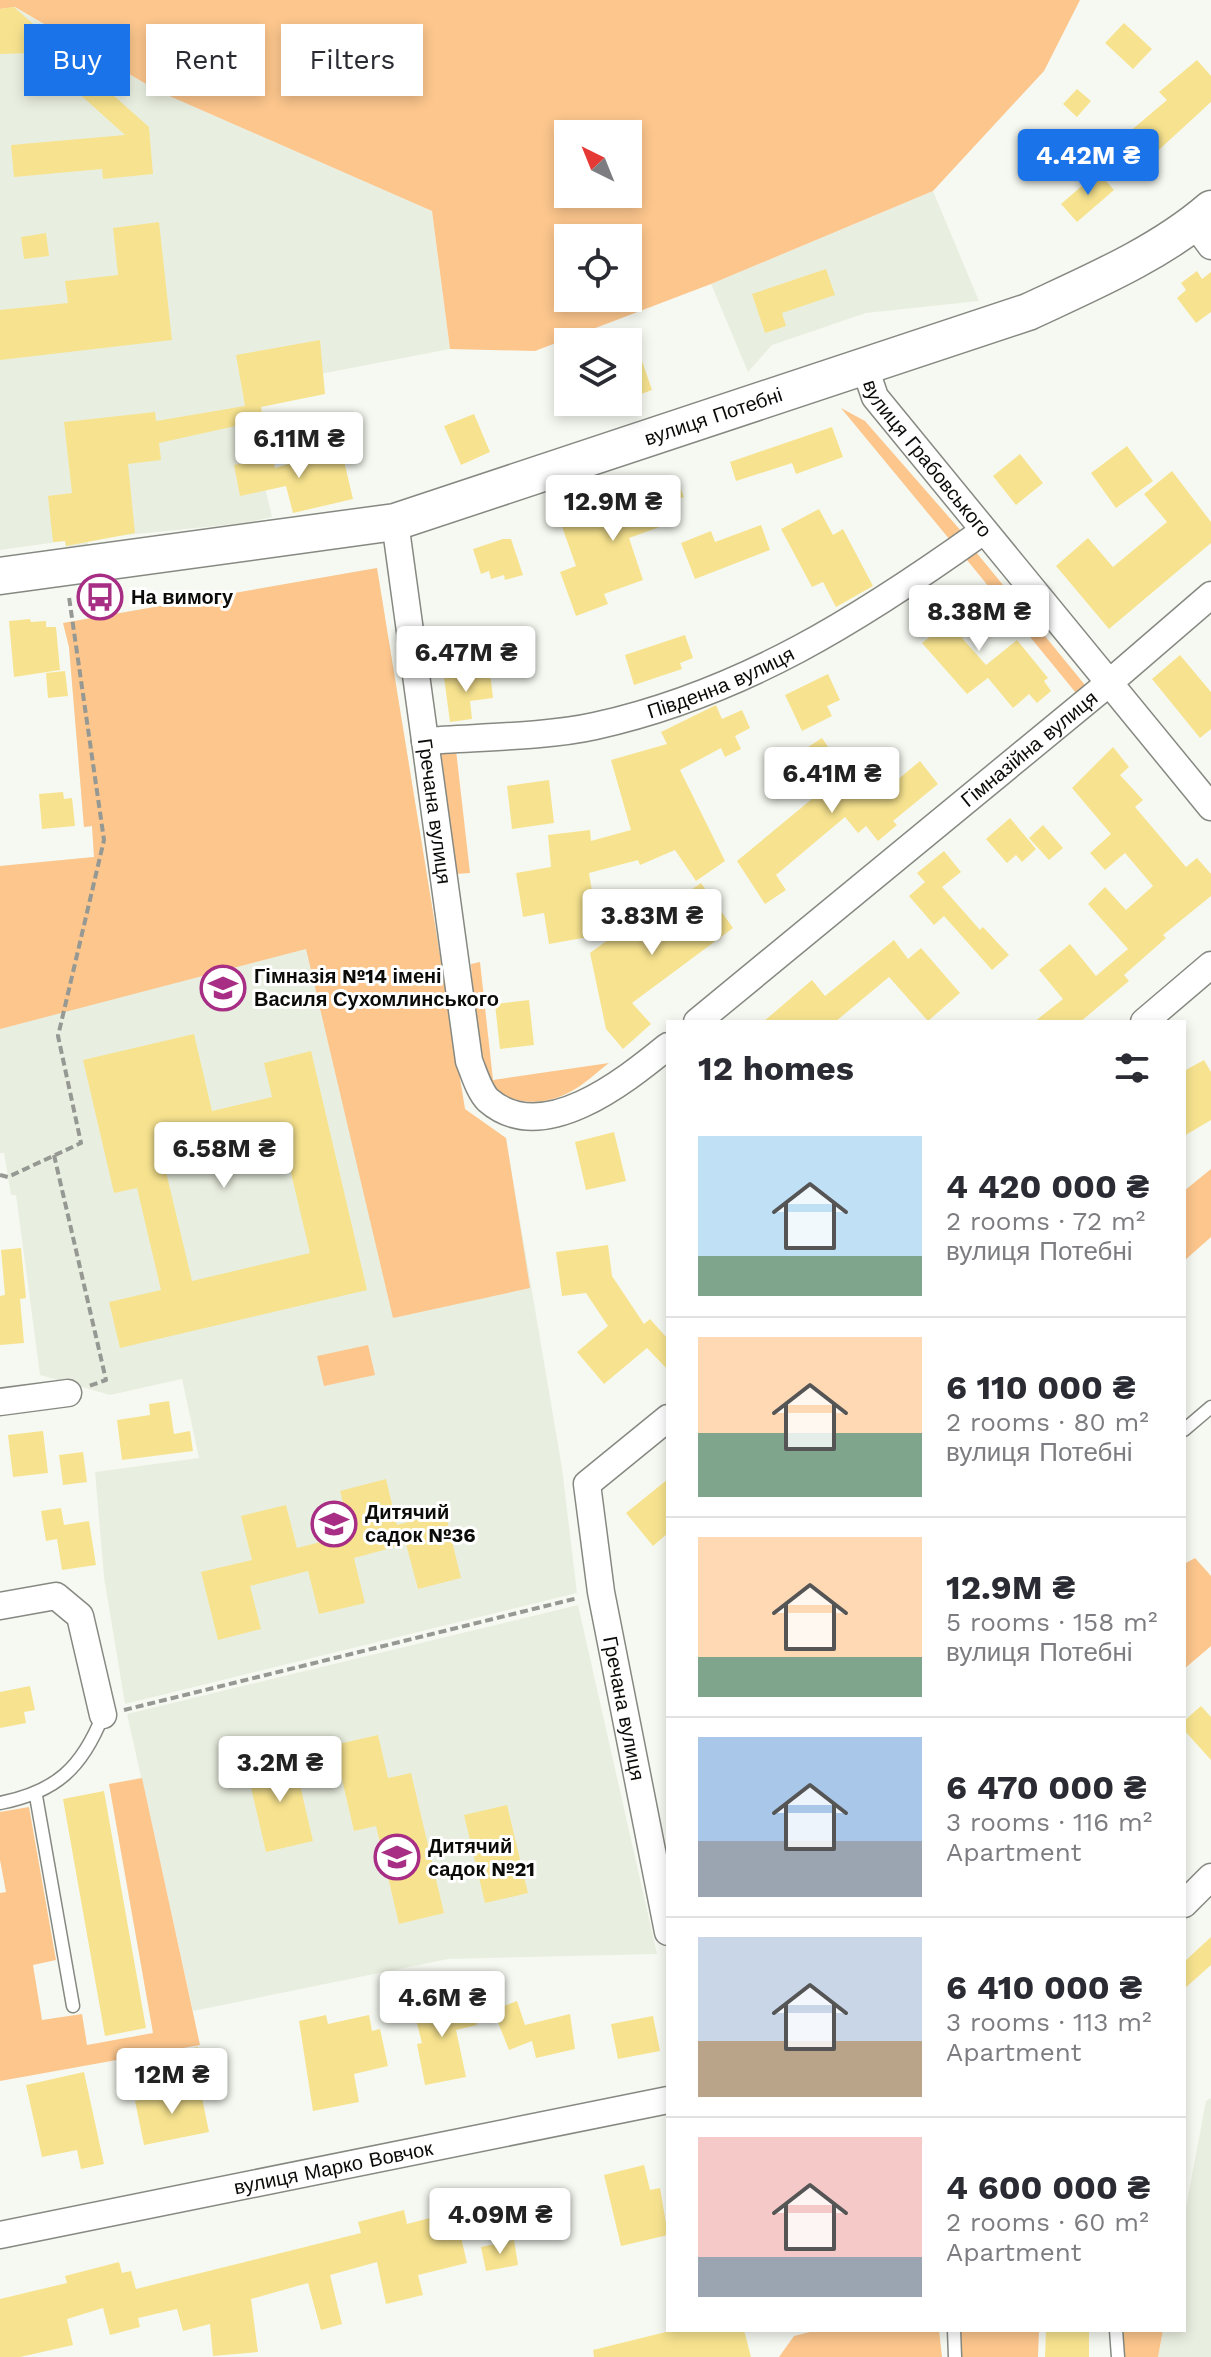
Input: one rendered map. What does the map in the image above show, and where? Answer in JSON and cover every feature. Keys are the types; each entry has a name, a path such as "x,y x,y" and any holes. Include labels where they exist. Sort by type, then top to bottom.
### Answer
{"street":[{"name":"вулиця Потебні","path":"0,576 395,522 1028,312 1205,226"},
{"name":"вулиця Грабовського","path":"864,365 875,397 982,532 1211,807"},
{"name":"Гречана вулиця","path":"395,522 469,1061 486,1098 509,1113 538,1116 582,1106 628,1079 666,1048"},
{"name":"Південна вулиця","path":"425,741 592,727 713,692 814,643 888,599 982,532"},
{"name":"Гімназійна вулиця","path":"699,1020 1109,683 1211,595"},
{"path":"1146,1020 1211,965"},
{"path":"0,1402 68,1393"},
{"name":"Гречана вулиця","path":"666,1420 587,1484 601,1592 666,1922"},
{"path":"0,1606 56,1596 80,1616 103,1715"},
{"path":"1186,1902 1211,1877"},
{"name":"вулиця Марко Вовчок","path":"0,2235 666,2100"}],"lane":[{"path":"1186,1428 1211,1407"},
{"path":"0,1803 36,1796 81,1758 103,1715"},
{"path":"36,1796 73,2006"},
{"path":"954,2332 955,2357"},
{"path":"1116,2332 1118,2357"}],"path":[{"path":"0,1175 8,1177 81,1143 58,1036 104,840 65,567"},
{"path":"54,1155 106,1380 68,1393"},
{"path":"103,1715 601,1592"}],"shaded area":[{"path":"0,0 1080,0 1044,71 933,191 642,310 642,224 554,224 554,312 637,312 595,328 554,328 554,344 535,351 450,349 432,211 169,96 265,96 265,24 146,24 146,84 130,75 130,24 44,24 15,7 0,9"},
{"path":"14,7 43,24 24,24 24,96 130,96 130,75 146,84 146,96 169,96 432,211 450,349 242,389 272,517 245,523 88,539 88,547 66,550 65,541 0,550 0,9"},
{"path":"933,191 979,301 866,313 772,345 748,372 711,284"},
{"path":"841,408 865,421 962,532 955,546"},
{"path":"971,546 1085,685 1076,693 962,554"},
{"name":"Гімназія №14 імені Василя Сухомлинського","path":"377,568 465,1110 506,1138 562,1468 577,1593 125,1704 104,1577 95,1472 199,1458 182,1379 110,1395 40,1375 16,1195 11,1195 4,1153 0,1153 0,866 94,857 92,826 84,827 69,647 63,623"},
{"path":"377,568 465,1109 506,1138 530,1288 393,1318 306,949 0,1029 0,866 94,857 92,826 84,827 69,647 63,623"},
{"path":"456,750 470,873 455,874 441,751"},
{"path":"480,962 493,1080 609,1063 580,1086 556,1098 527,1102 501,1093 482,1072 475,1046 471,964"},
{"path":"1211,1169 1211,1237 1186,1259 1186,1189"},
{"path":"368,1345 375,1375 324,1386 317,1356"},
{"path":"1195,1558 1211,1576 1211,1646 1186,1667 1186,1563"},
{"name":"Дитячий садок №21","path":"578,1605 657,1954 448,1959 193,2011 127,1714"},
{"path":"142,1778 200,2045 0,2081 0,1893 6,1892 0,1860 0,1812 29,1807 56,1960 33,1965 42,2020 82,2014 87,2045 153,2033 109,1784"},
{"path":"1211,2098 1211,2357 1158,2357 1163,2332 1186,2332 1186,2207 1206,2101"},
{"path":"810,2332 939,2332 942,2357 779,2357 794,2336"},
{"path":"961,2332 1039,2332 1038,2357 962,2357"},
{"path":"1123,2332 1163,2332 1158,2357 1123,2357"}],"building":[{"path":"14,7 33,24 24,24 24,53 0,54 0,9"},
{"path":"1124,23 1152,49 1133,69 1105,43"},
{"path":"1197,60 1211,76 1211,102 1150,158 1128,133 1167,100 1159,92"},
{"path":"1077,89 1091,101 1077,117 1063,104"},
{"path":"82,96 114,96 149,127 153,174 103,179 102,169 14,177 11,145 125,135"},
{"path":"1098,172 1114,190 1077,222 1061,204"},
{"path":"159,222 172,340 0,360 0,310 68,303 65,281 118,275 113,228"},
{"path":"46,233 49,256 24,259 21,237"},
{"path":"826,269 835,295 782,313 786,326 765,333 752,294"},
{"path":"1197,271 1202,279 1211,272 1211,312 1196,323 1177,298 1186,290 1181,283"},
{"path":"320,340 325,394 261,407 263,420 159,443 161,460 128,464 135,533 66,546 65,541 53,542 48,496 72,493 64,422 155,412 156,421 245,406 236,355"},
{"path":"642,361 652,390 642,394"},
{"path":"474,414 490,452 461,465 444,426"},
{"path":"832,427 843,457 796,474 792,463 736,481 730,462"},
{"path":"1127,446 1153,481 1116,508 1091,473"},
{"path":"341,448 353,499 293,513 286,486 240,496 234,465 273,457 275,468"},
{"path":"1020,454 1043,483 1016,505 993,476"},
{"path":"1172,471 1211,522 1211,543 1109,629 1056,566 1088,538 1113,567 1167,522 1144,494"},
{"path":"676,478 684,497 672,501 679,520 629,538 643,580 604,594 608,604 576,616 560,572 576,566 560,521"},
{"path":"819,509 833,535 843,529 873,586 836,607 823,582 812,587 781,529"},
{"path":"761,525 770,550 695,579 681,543 711,531 715,542"},
{"path":"511,539 523,575 505,580 504,575 491,579 489,571 481,574 473,549"},
{"path":"959,585 986,617 962,638 986,665 1017,640 1048,678 1044,681 1051,691 1037,703 1029,694 1013,708 988,678 967,694 922,643 932,635 919,621"},
{"path":"30,619 31,622 46,621 46,627 56,627 60,670 14,677 9,621"},
{"path":"685,635 693,658 680,663 682,669 634,685 625,655"},
{"path":"1180,655 1211,692 1211,729 1200,738 1152,679"},
{"path":"65,671 68,696 48,698 46,673"},
{"path":"490,672 493,698 470,701 472,719 450,722 444,677"},
{"path":"828,674 840,700 827,706 832,716 802,731 785,695"},
{"path":"716,705 722,719 742,710 750,728 735,736 741,749 725,757 721,748 680,770 725,861 696,881 675,850 640,865 638,860 589,873 599,935 549,944 544,913 523,917 516,873 551,867 548,835 590,830 591,841 631,830 611,760 667,744 661,732"},
{"path":"822,738 837,760 841,757 858,781 861,778 871,791 884,780 889,787 920,761 938,784 893,821 897,825 878,841 866,826 858,833 845,817 776,875 786,890 765,904 737,861 824,789 799,753"},
{"path":"1113,747 1129,767 1120,775 1143,800 1135,807 1186,867 1197,858 1211,874 1211,896 1163,935 1166,938 1124,975 1129,981 1082,1020 1037,1020 1063,999 1039,970 1070,944 1096,976 1128,949 1088,904 1105,887 1126,910 1153,886 1125,853 1105,870 1090,853 1111,834 1072,788"},
{"path":"549,780 554,823 512,829 507,786"},
{"path":"63,792 64,799 72,798 75,826 42,829 39,794"},
{"path":"1010,818 1036,849 1022,862 1016,855 1007,863 986,839"},
{"path":"1043,825 1063,848 1049,860 1029,838"},
{"path":"944,851 961,872 942,887 980,930 983,927 1009,955 992,970 944,916 934,925 909,896 925,882 917,873"},
{"path":"701,883 733,928 632,1003 651,1024 623,1049 606,1029 590,953 643,914 647,920"},
{"path":"894,940 908,959 921,948 960,993 927,1020 889,977 837,1020 765,1020 812,980 825,996"},
{"path":"529,1000 534,1045 500,1049 495,1004"},
{"path":"194,1034 212,1111 272,1097 264,1063 311,1051 367,1290 120,1348 109,1302 161,1290 137,1188 114,1193 83,1060","holes":["280,1127 310,1253 192,1281 162,1155"]},
{"path":"1204,1060 1211,1072 1211,1120 1186,1135 1186,1070"},
{"path":"614,1132 626,1181 586,1190 575,1142"},
{"path":"608,1245 612,1276 644,1324 650,1319 666,1337 666,1368 647,1348 604,1384 577,1352 608,1326 586,1293 562,1296 556,1252"},
{"path":"21,1248 26,1298 20,1299 24,1343 0,1345 0,1296 5,1295 1,1250"},
{"path":"169,1401 174,1434 190,1431 193,1451 122,1460 117,1420 150,1415 149,1404"},
{"path":"43,1431 48,1473 13,1477 8,1435"},
{"path":"83,1452 87,1482 63,1485 59,1455"},
{"path":"386,1479 397,1525 445,1512 461,1578 418,1589 406,1544 354,1558 365,1603 319,1614 308,1571 250,1586 261,1629 218,1640 201,1572 252,1560 241,1516 286,1505 297,1548 351,1534 340,1491"},
{"path":"666,1481 666,1535 653,1546 626,1513"},
{"path":"61,1508 64,1525 89,1521 96,1565 62,1570 57,1539 46,1541 41,1511"},
{"path":"30,1686 35,1710 24,1712 26,1723 0,1728 0,1692"},
{"path":"1201,1706 1211,1717 1211,1760 1186,1732 1186,1719"},
{"path":"378,1735 388,1778 411,1773 444,1913 399,1924 376,1826 354,1831 334,1745"},
{"path":"293,1755 313,1841 266,1852 246,1766"},
{"path":"104,1791 146,2028 105,2036 63,1799"},
{"path":"507,1805 528,1893 485,1903 464,1815"},
{"path":"1211,1937 1211,1965 1186,1987 1186,1960"},
{"path":"446,2000 447,2006 470,2000 477,2025 456,2030 466,2077 425,2085 417,2044 422,2043 413,2008"},
{"path":"517,2001 525,2025 570,2014 575,2049 536,2058 532,2041 509,2050 493,2010"},
{"path":"326,2015 328,2024 369,2015 372,2031 380,2029 388,2066 354,2074 359,2102 313,2111 299,2021"},
{"path":"653,2016 660,2051 618,2059 611,2024"},
{"path":"198,2047 203,2073 184,2076 179,2051"},
{"path":"84,2072 104,2164 81,2169 77,2150 42,2157 26,2085"},
{"path":"200,2088 209,2132 144,2145 135,2101"},
{"path":"644,2165 650,2190 660,2188 666,2235 621,2246 604,2175"},
{"path":"536,2192 545,2231 510,2239 501,2201"},
{"path":"404,2210 407,2224 445,2214 450,2236 460,2233 467,2263 418,2275 423,2295 386,2304 377,2262 330,2275 342,2324 321,2330 308,2283 251,2299 258,2352 213,2356 210,2324 183,2331 177,2309 138,2318 140,2327 110,2335 103,2308 67,2319 73,2345 20,2357 0,2357 0,2299 67,2283 65,2276 119,2262 122,2273 131,2271 136,2289 361,2233 358,2222"},
{"path":"514,2240 518,2265 486,2271 481,2247"},
{"path":"666,2332 745,2332 751,2357 594,2357 593,2350"},
{"path":"1046,2332 1089,2332 1089,2357 1045,2357"}],"place":[{"name":"На вимогу","path":"100,597"},
{"name":"Гімназія №14 імені Василя Сухомлинського","path":"223,988"},
{"name":"Дитячий садок №36","path":"334,1524"},
{"name":"Дитячий садок №21","path":"397,1857"}]}
